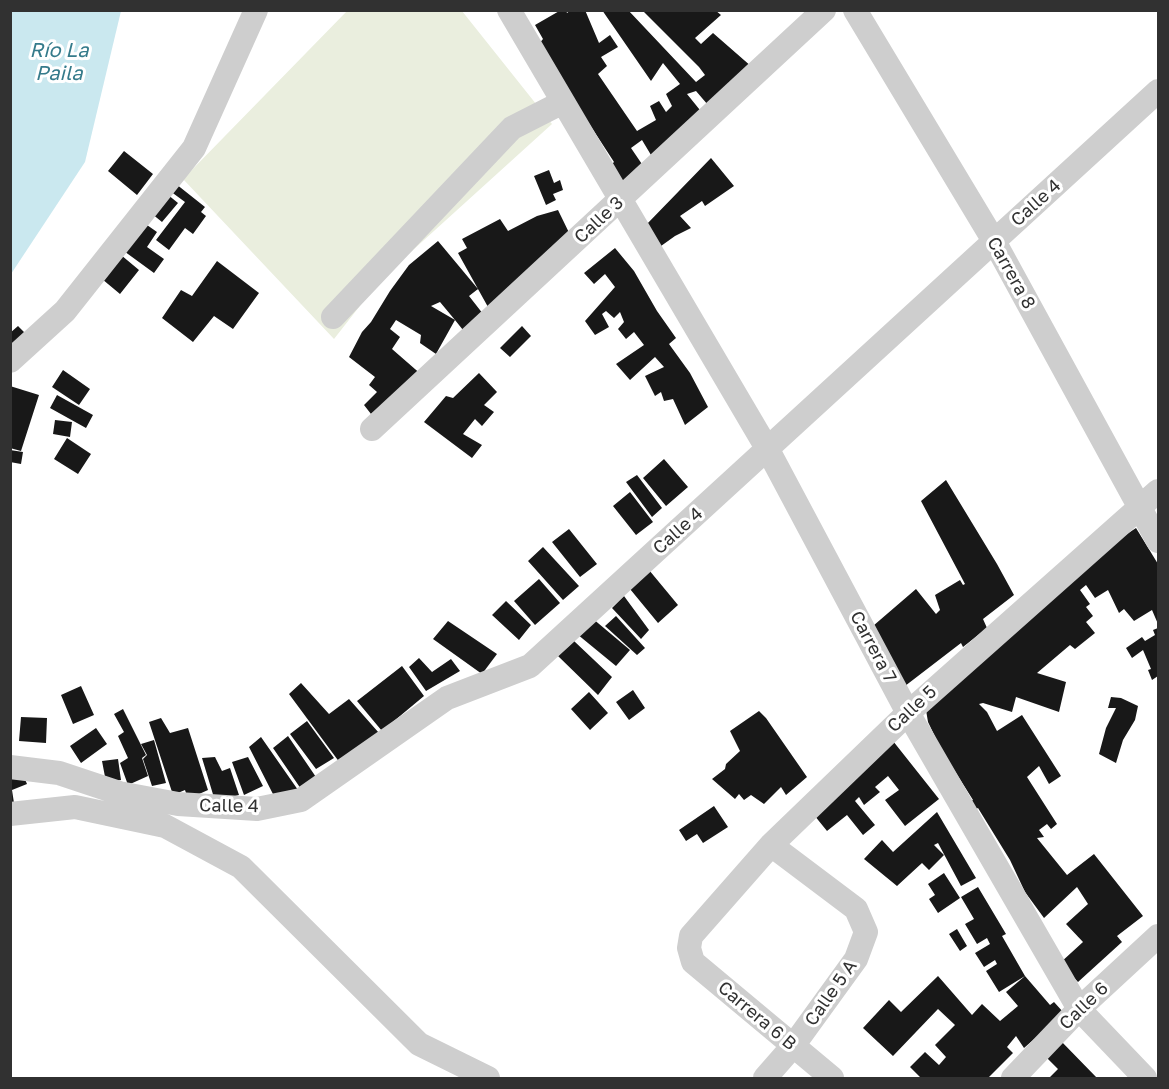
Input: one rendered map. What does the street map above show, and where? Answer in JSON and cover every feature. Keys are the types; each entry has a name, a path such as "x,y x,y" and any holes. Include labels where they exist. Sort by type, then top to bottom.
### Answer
{"street":[{"path":"10,362 65,311 194,148 256,10"},
{"name":"Carrera 7","path":"509,10 768,450 908,712 1079,1009 1145,1078"},
{"name":"Calle 3","path":"372,429 824,10"},
{"name":"Carrera 8","path":"855,10 994,241 1158,542"},
{"name":"Calle 4","path":"10,767 59,773 119,793 178,804 257,809 301,800 447,698 530,666 1158,92"},
{"path":"333,316 512,128 562,102"},
{"name":"Calle 5","path":"689,948 691,936 771,845 908,712 1158,490"},
{"path":"10,814 75,807 165,826 241,867 419,1044 488,1078"},
{"name":"Calle 5 A","path":"765,1078 793,1046 856,958 866,932 856,909 771,845"},
{"name":"Calle 6","path":"1012,1078 1079,1009 1158,936"},
{"name":"Carrera 6 B","path":"689,948 693,962 832,1078"}],"green space":[{"path":"347,11 462,11 552,124 381,279 334,339 183,179"}],"water":[{"name":"Río La Paila","path":"11,10 121,11 85,162 11,274"}],"building":[{"path":"561,10 566,10 567,13 571,10 585,10 599,43 610,35 618,47 601,57 607,66 598,74 637,131 656,120 650,106 659,101 666,112 672,106 666,94 680,84 663,63 651,81 602,10 628,10 696,82 705,75 699,67 642,10 715,10 721,15 695,38 701,44 713,33 760,74 714,112 696,91 687,94 708,120 657,165 642,140 631,148 648,173 630,189 609,167 614,162 538,45 543,39 535,25"},
{"path":"124,151 153,174 137,195 108,171"},
{"path":"711,158 734,186 705,206 702,201 680,216 691,228 661,246 646,225"},
{"path":"549,170 554,183 560,180 563,190 553,194 556,200 546,205 534,176"},
{"path":"176,184 205,207 201,212 206,216 193,234 185,228 169,250 156,240 185,202 170,191"},
{"path":"162,190 178,203 162,222 146,209"},
{"path":"558,210 576,247 488,307 458,253 467,248 462,239 500,219 508,231 537,216"},
{"path":"137,218 157,232 147,247 164,259 154,273 117,246"},
{"path":"438,241 478,289 469,296 487,319 467,335 455,320 436,354 420,343 421,335 396,320 390,329 400,337 392,349 423,376 371,414 364,405 377,392 369,385 375,377 349,357 362,332 409,265","holes":["440,302 455,320 431,306"]},
{"path":"615,248 634,271 676,338 669,344 690,373 708,407 685,425 673,399 664,401 661,392 655,396 645,376 664,367 655,357 630,380 616,364 644,345 634,332 626,339 618,329 624,322 620,312 614,318 606,311 602,314 609,327 595,335 585,321 615,287 605,274 594,284 584,273"},
{"path":"121,255 139,270 120,294 102,279"},
{"path":"217,261 259,293 233,329 214,316 193,342 162,318 181,290 192,296"},
{"path":"18,326 28,336 10,352 10,333"},
{"path":"522,326 531,336 510,357 500,348"},
{"path":"63,370 90,389 79,405 52,387"},
{"path":"479,373 497,392 484,405 494,412 482,426 475,419 463,434 482,445 472,458 424,422 446,396 453,398"},
{"path":"10,386 39,395 21,451 10,448"},
{"path":"57,395 93,415 86,428 50,408"},
{"path":"55,420 72,422 70,437 53,434"},
{"path":"67,438 91,454 78,474 54,459"},
{"path":"10,450 23,452 21,464 10,462"},
{"path":"664,459 688,487 666,506 643,478"},
{"path":"637,475 662,508 652,517 626,482"},
{"path":"946,480 1014,595 983,619 987,628 963,647 961,643 905,686 873,626 916,589 936,614 940,610 935,595 960,580 963,585 965,584 921,501"},
{"path":"630,492 653,522 636,535 613,506"},
{"path":"1136,528 1158,564 1158,624 1152,610 1134,621 1124,609 1119,613 1108,590 1095,598 1086,585 1080,590 1090,604 1086,607 1093,616 1086,622 1095,633 1075,649 1070,645 1037,673 1066,682 1059,712 1016,697 1012,712 983,703 979,704 987,712 997,731 1022,715 1061,776 1049,784 1039,766 1027,777 1057,824 1051,829 1047,824 1039,830 1044,837 1037,838 1067,875 1094,854 1143,916 1117,936 1122,942 1078,982 1060,963 1083,942 1066,924 1088,904 1077,887 1044,918 1025,892 1010,860 978,808 974,810 969,802 973,800 941,749 928,722 926,710 1112,544"},
{"path":"569,529 597,564 580,577 552,542"},
{"path":"543,547 579,586 563,600 528,561"},
{"path":"649,570 678,605 658,623 630,589"},
{"path":"539,579 560,603 535,625 514,601"},
{"path":"624,596 649,630 641,639 612,608"},
{"path":"506,601 531,625 519,640 492,615"},
{"path":"616,616 645,648 637,655 605,626"},
{"path":"592,618 630,650 616,666 577,634"},
{"path":"448,621 497,654 482,674 433,639"},
{"path":"1158,628 1158,676 1152,680 1148,670 1151,669 1143,650 1132,658 1126,648 1142,637 1145,641 1155,635 1153,630"},
{"path":"574,641 612,677 598,695 558,656"},
{"path":"419,658 432,672 451,659 460,671 426,691 409,667"},
{"path":"402,666 424,696 382,731 357,701"},
{"path":"301,683 329,714 349,699 379,733 340,763 289,694"},
{"path":"81,686 94,715 73,724 61,695"},
{"path":"633,690 645,708 629,720 616,702"},
{"path":"589,692 608,713 590,730 571,709"},
{"path":"1111,697 1121,698 1138,706 1135,720 1123,740 1116,763 1099,754 1106,728 1116,708 1108,708"},
{"path":"123,709 146,755 142,758 148,776 128,785 120,763 128,758 118,736 124,732 114,714"},
{"path":"759,711 807,777 786,795 781,787 764,804 751,795 744,800 739,794 735,799 712,779 725,769 726,764 740,751 730,731"},
{"path":"21,717 47,718 46,743 19,741"},
{"path":"161,718 170,733 188,728 208,790 188,799 185,790 173,795 149,722"},
{"path":"307,721 334,758 316,769 290,734"},
{"path":"96,728 107,744 81,763 70,746"},
{"path":"288,736 318,780 301,789 273,748"},
{"path":"261,737 298,790 275,798 249,747"},
{"path":"154,740 166,783 152,786 143,759 147,755 141,744"},
{"path":"893,741 939,799 905,826 885,800 899,790 888,776 875,787 880,792 864,805 859,797 855,801 875,825 863,835 847,815 827,831 810,810"},
{"path":"215,757 222,771 230,768 239,795 215,801 202,758"},
{"path":"248,757 263,786 244,795 232,762"},
{"path":"118,759 121,780 106,782 102,761"},
{"path":"22,772 27,784 12,790 14,803 10,803 10,776"},
{"path":"714,806 728,827 703,843 697,834 686,841 679,830"},
{"path":"937,812 976,878 961,886 938,843 934,845 944,855 929,870 922,863 897,886 864,859 882,840 893,852"},
{"path":"944,873 960,898 938,913 929,899 935,895 928,884"},
{"path":"978,887 1006,934 1002,936 1025,976 999,992 986,971 997,964 995,960 984,967 975,953 990,944 987,938 977,944 965,924 974,919 961,897"},
{"path":"957,929 967,946 960,951 949,934"},
{"path":"938,976 972,1015 982,1004 1000,1021 1018,1006 1006,992 1025,976 1050,1005 1054,1002 1064,1013 1024,1048 1016,1036 1007,1047 1013,1053 988,1078 921,1078 910,1067 925,1052 939,1065 946,1057 935,1045 955,1025 938,1009 893,1056 863,1028 889,1000 901,1012"},
{"path":"1060,1040 1097,1078 1049,1078 1058,1069 1044,1055"}]}
